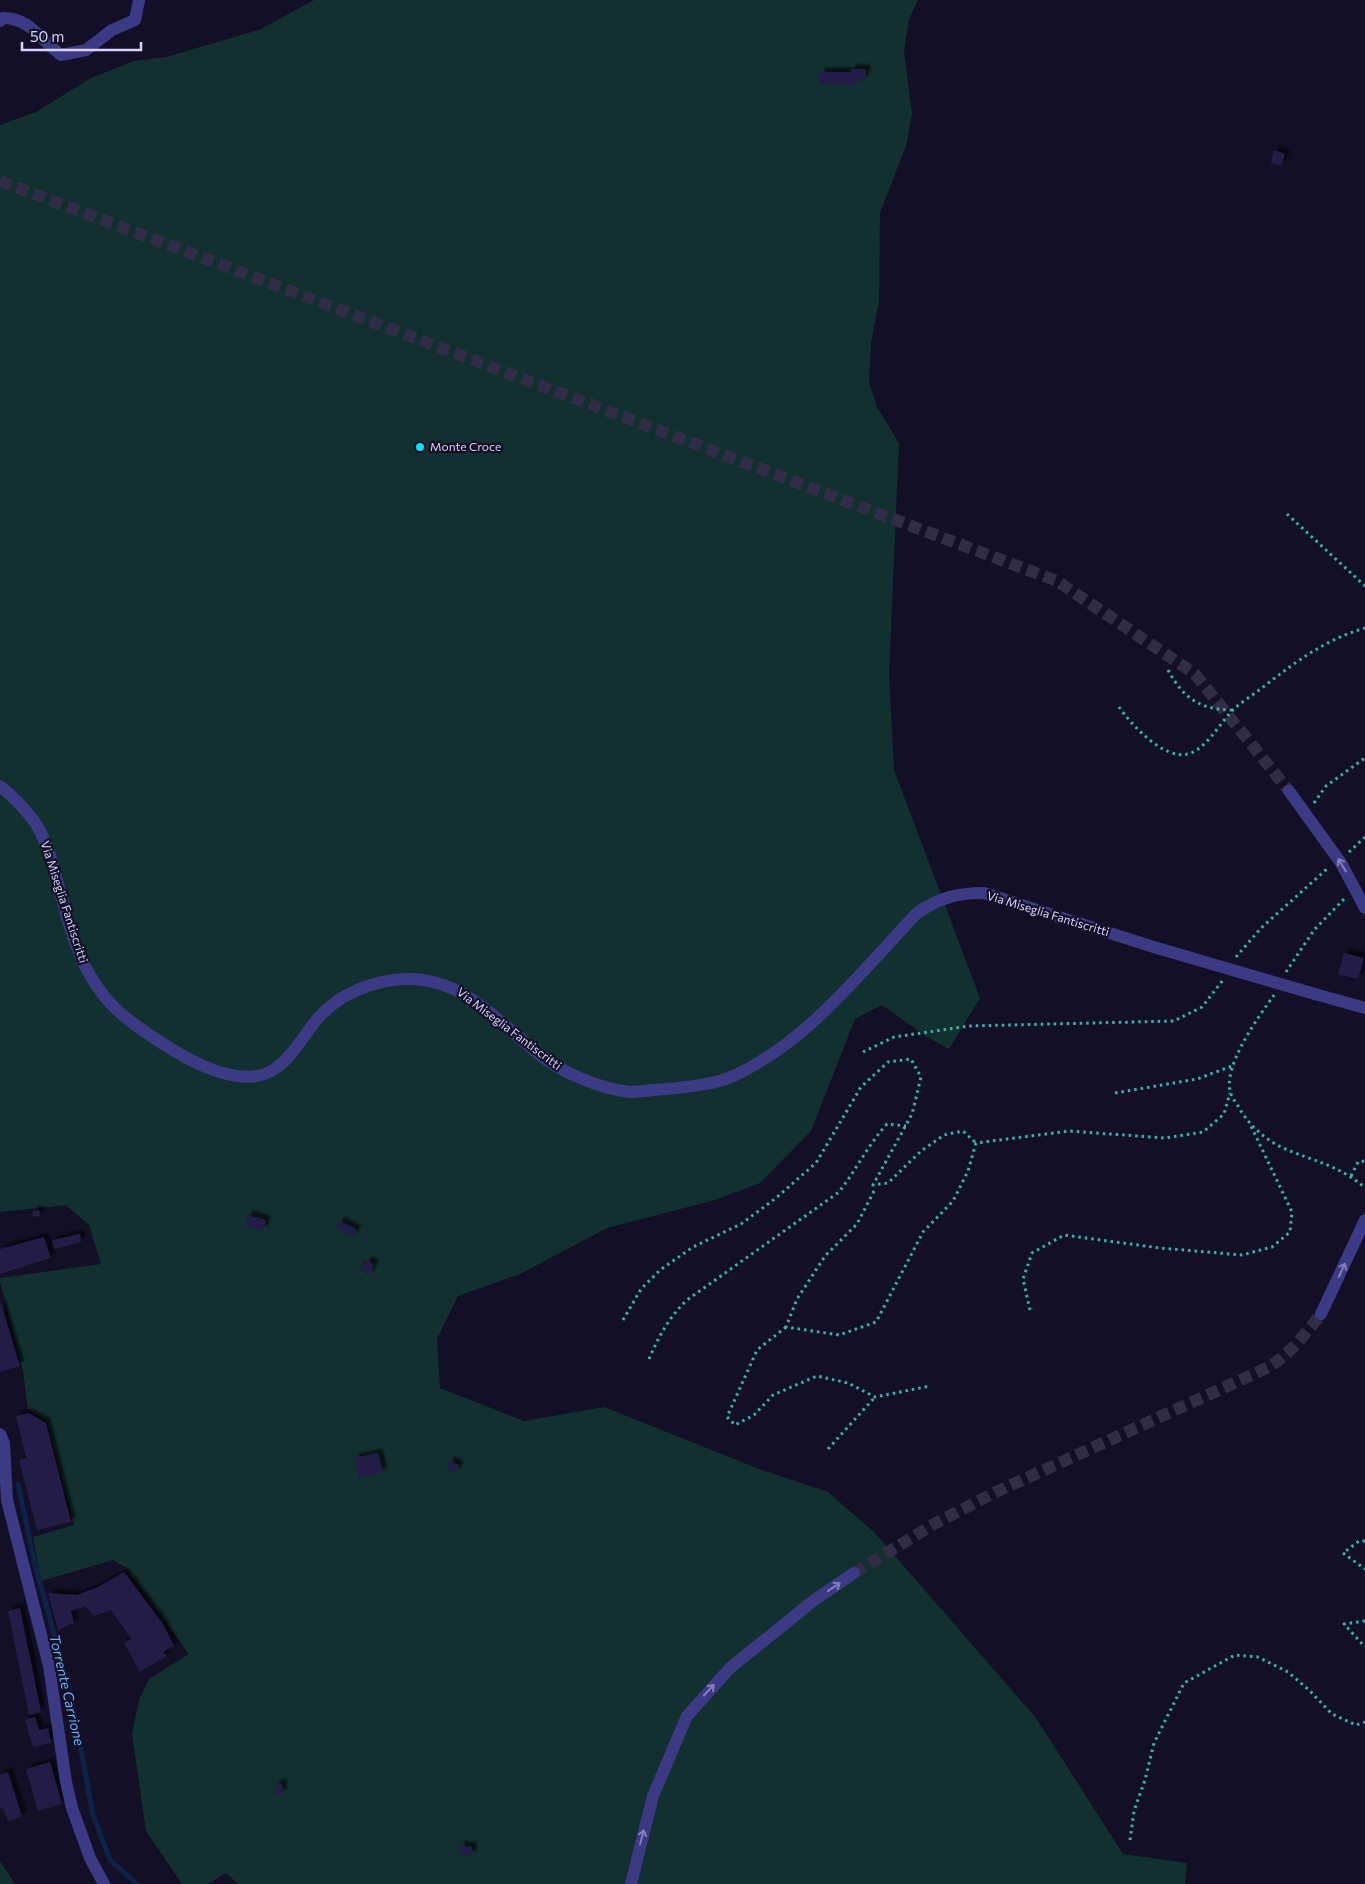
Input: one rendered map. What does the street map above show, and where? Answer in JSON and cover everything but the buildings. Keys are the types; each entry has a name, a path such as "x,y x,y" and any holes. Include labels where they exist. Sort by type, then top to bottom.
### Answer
{"street":[{"path":"0,21 3,18 17,18 33,28 47,45 61,55 86,50 112,30 135,20 139,0"},
{"name":"Via Miseglia Fantiscritti","path":"0,786 14,798 35,823 48,850 71,932 82,962 91,980 110,1005 179,1055 236,1077 259,1076 276,1069 320,1015 342,998 367,987 396,980 422,979 445,984 468,996 542,1057 574,1077 628,1092 670,1089 728,1079 770,1056 815,1020 917,913 932,903 965,893 984,893 1157,948 1365,1008"},
{"path":"1289,791 1341,862 1365,908"},
{"path":"1321,1314 1365,1220"},
{"path":"0,1434 4,1443 7,1500 49,1666 66,1782 72,1808 90,1858 104,1884"},
{"path":"631,1884 654,1796 687,1716 730,1668 813,1601 854,1573"}],"path":[{"path":"1287,514 1365,586"},
{"path":"1119,707 1127,719 1166,752 1187,754 1204,744 1233,710 1309,652 1342,634 1365,628"},
{"path":"1168,670 1178,688 1197,702 1214,710 1233,710"},
{"path":"1308,818 1315,800 1326,786 1365,758"},
{"path":"1346,855 1365,837"},
{"path":"1232,961 1261,928 1332,863"},
{"path":"1283,978 1314,930 1350,892"},
{"path":"863,1052 894,1036 969,1026 1174,1021 1202,1007 1224,978"},
{"path":"976,1143 1068,1131 1165,1138 1203,1132 1224,1114 1230,1093 1232,1066 1254,1024 1276,993"},
{"path":"623,1320 641,1288 660,1270 693,1247 741,1224 776,1198 816,1163 861,1088 888,1062 911,1059 921,1076 912,1114 873,1185 888,1183 921,1151 944,1135 963,1131 976,1143"},
{"path":"1115,1093 1197,1079 1232,1066"},
{"path":"1030,1310 1023,1278 1032,1253 1064,1236 1160,1248 1242,1255 1272,1247 1290,1232 1292,1212 1251,1126 1230,1093"},
{"path":"649,1359 658,1337 674,1313 687,1300 839,1192 854,1173 872,1140 887,1124 906,1126"},
{"path":"1251,1126 1282,1147 1327,1164 1352,1176 1365,1188"},
{"path":"786,1327 839,1336 876,1322 923,1232 953,1201 968,1171 976,1143"},
{"path":"1352,1176 1358,1162 1365,1161"},
{"path":"874,1191 857,1224 825,1256 797,1299 786,1327 757,1350 726,1417 734,1425 754,1416 773,1395 817,1376 848,1383 875,1397"},
{"path":"828,1449 875,1397 930,1386"},
{"path":"1365,1541 1359,1541 1343,1554 1365,1569"},
{"path":"1365,1621 1344,1624 1365,1647"},
{"path":"1130,1840 1134,1811 1145,1780 1154,1743 1179,1692 1184,1684 1235,1654 1258,1657 1288,1672 1310,1690 1332,1714 1356,1726 1365,1722"}],"green space":[{"path":"314,0 918,0 909,19 904,51 912,114 906,146 880,213 879,301 871,343 869,382 877,407 899,443 889,675 894,770 980,998 949,1049 927,1037 882,1005 855,1019 811,1131 760,1183 715,1200 607,1228 520,1274 458,1296 437,1339 440,1388 524,1421 604,1407 759,1469 828,1492 875,1533 1036,1718 1123,1854 1187,1863 1185,1884 238,1884 226,1873 208,1884 182,1884 146,1831 132,1734 139,1700 149,1679 189,1654 125,1567 113,1560 41,1581 33,1537 74,1525 47,1421 28,1409 23,1371 0,1282 0,1278 101,1264 89,1225 66,1205 0,1212 0,125 36,112 91,78 134,61 166,57 259,30"},
{"path":"0,1861 15,1884 0,1884"}],"waterway":[{"name":"Torrente Carrione","path":"18,1484 35,1565 71,1695 93,1815 110,1860 137,1884"}],"tunnel":[{"path":"0,181 1057,581 1195,674 1289,791"},
{"path":"854,1573 934,1524 996,1492 1269,1367 1291,1349 1321,1314"}],"place":[{"name":"Monte Croce","path":"420,447"}]}
